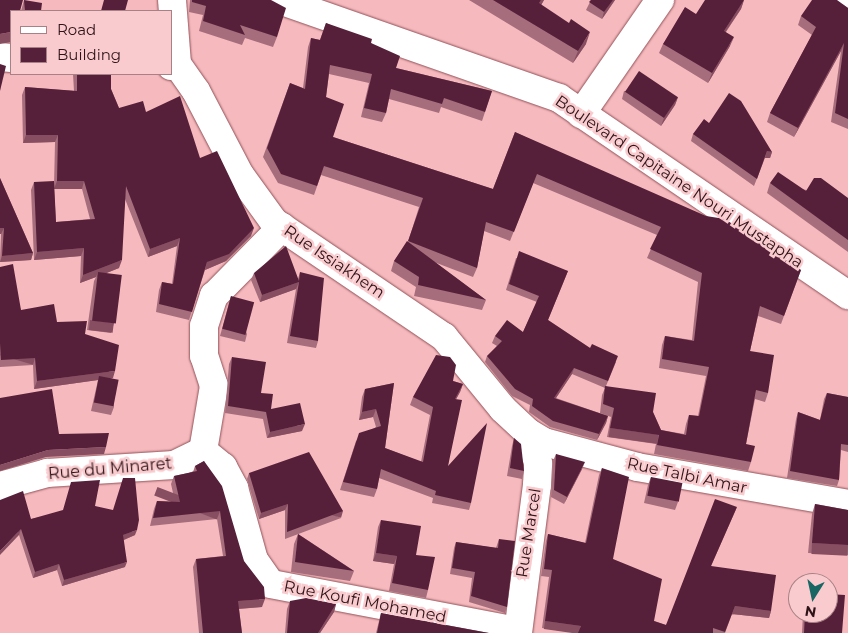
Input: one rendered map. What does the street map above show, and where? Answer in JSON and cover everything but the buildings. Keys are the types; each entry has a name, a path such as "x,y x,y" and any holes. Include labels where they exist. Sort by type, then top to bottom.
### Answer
{"street":[{"path":"172,0 174,65"},
{"name":"Boulevard Capitaine Nouri Mustapha","path":"279,0 532,87 581,114 848,295"},
{"path":"581,114 660,0"},
{"name":"Rue Issiakhem","path":"174,65 240,176 282,227 444,336 503,409 530,433"},
{"path":"203,451 214,386 204,356 204,326 214,296 282,227"},
{"name":"Rue Talbi Amar","path":"530,433 544,442 637,466 848,504"},
{"name":"Rue Marcel","path":"518,632 537,485 538,463 530,433"},
{"name":"Rue du Minaret","path":"0,486 48,473 174,465 203,451"},
{"name":"Rue Koufi Mohamed","path":"203,451 224,467 234,488 254,560 271,584 518,632"}]}
